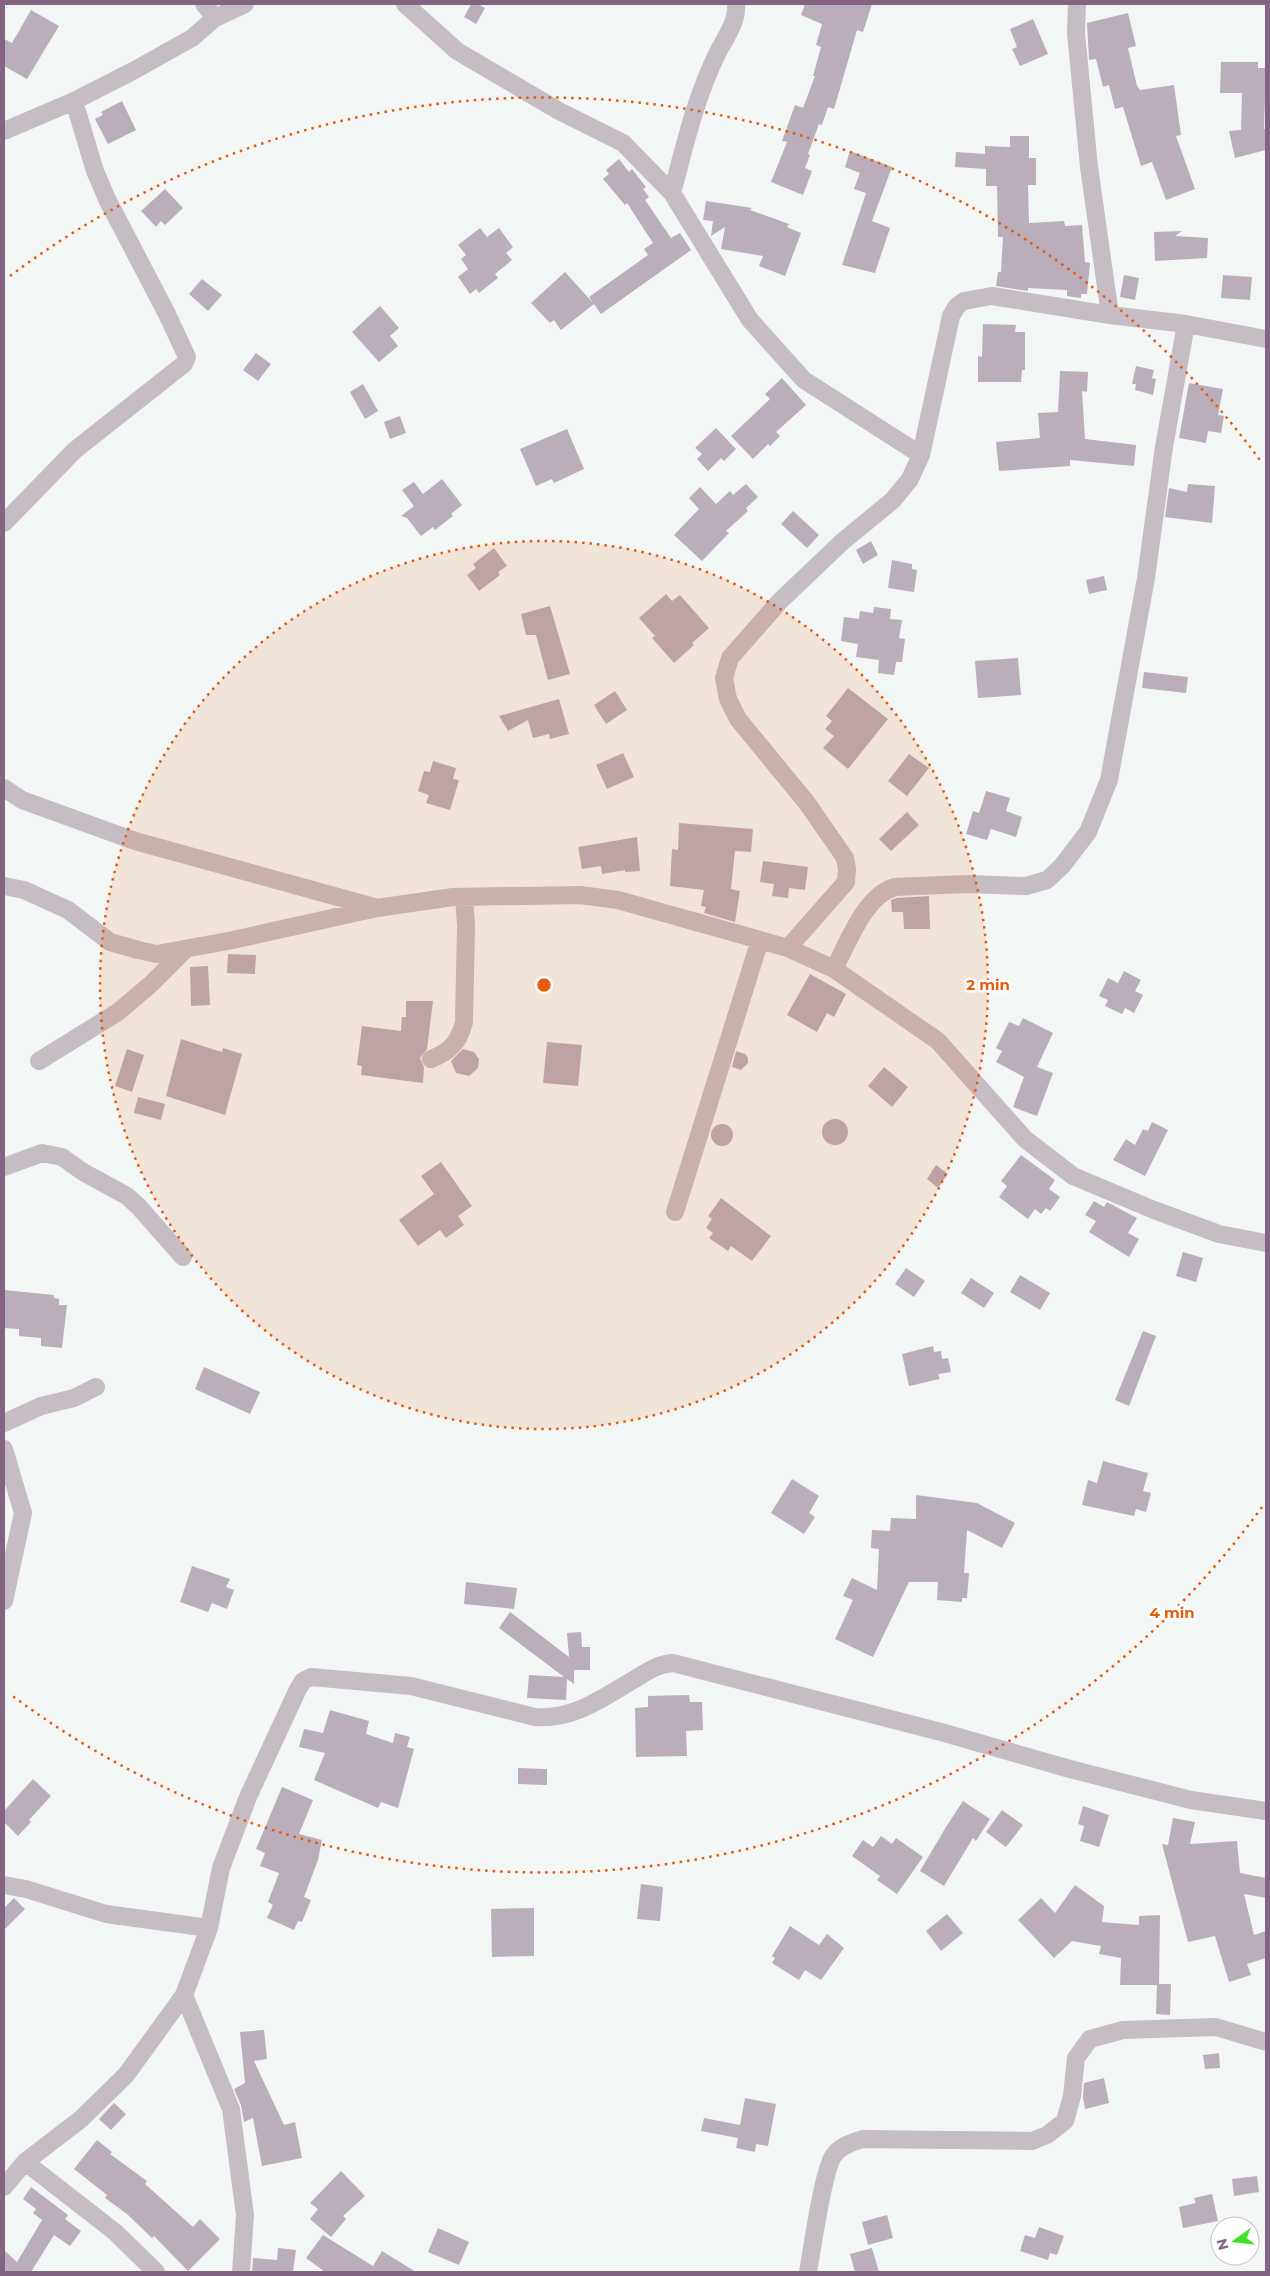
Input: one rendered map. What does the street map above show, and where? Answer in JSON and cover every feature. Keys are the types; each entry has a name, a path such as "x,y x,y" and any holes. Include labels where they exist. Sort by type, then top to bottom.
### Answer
{"street":[{"path":"204,4 215,18"},
{"path":"4,131 74,101 192,38 215,18 245,4"},
{"path":"405,4 457,51 559,111 623,143 672,194 750,320 804,380 921,455"},
{"path":"672,194 691,124 708,74 729,34 736,4"},
{"path":"1077,4 1076,33 1089,167 1110,315"},
{"path":"4,523 75,450 184,364 188,357 104,192 92,163 74,101"},
{"path":"788,948 846,882 845,858 807,802 738,719 728,699 724,678 730,658 780,601 842,542 893,500 910,479 921,455 951,316 957,306 964,301 992,296 1110,315 1186,324 1266,338"},
{"path":"834,969 868,907 879,894 895,888 966,884 1026,886 1047,880 1062,866 1088,832 1109,780 1144,584 1164,447 1186,324"},
{"path":"4,788 22,800 135,842 377,908"},
{"path":"4,886 24,890 68,910 110,942 158,954 377,908 464,897 580,895 618,900 760,940 788,948 834,969 938,1041 1025,1139 1073,1176 1154,1210 1219,1234 1266,1243"},
{"path":"431,1059 449,1051 461,1035 464,1022 466,926 464,897"},
{"path":"675,1212 760,940"},
{"path":"39,1061 118,1012 151,984 186,949"},
{"path":"4,1167 42,1153 62,1157 83,1172 127,1196 140,1206 183,1257"},
{"path":"4,1423 41,1406 74,1398 96,1387"},
{"path":"4,1449 23,1514 4,1601"},
{"path":"4,2187 25,2162 81,2119 126,2075 184,1995 209,1928 221,1868 248,1797 298,1689 303,1681 311,1677 411,1686 535,1717 553,1718 594,1704 655,1666 673,1663 941,1732 1070,1769 1191,1800 1266,1811"},
{"path":"4,1885 26,1889 106,1914 209,1928"},
{"path":"184,1995 231,2109 245,2215 241,2272"},
{"path":"808,2272 825,2182 832,2157 844,2145 863,2139 1032,2141 1047,2136 1065,2121 1072,2096 1076,2058 1090,2039 1123,2030 1216,2027 1266,2042"},
{"path":"25,2162 115,2232 156,2272"}],"building":[{"path":"471,4 478,4 485,8 476,24 464,17"},
{"path":"805,4 872,4 863,32 857,30 834,109 828,107 822,125 819,124 808,154 810,155 805,168 812,171 803,195 771,182 787,142 782,141 795,105 803,108 815,76 813,76 821,47 816,45 822,24 801,15"},
{"path":"31,10 59,26 27,79 4,66 4,39 12,43"},
{"path":"1128,13 1136,46 1128,48 1137,86 1140,90 1174,85 1181,135 1176,136 1195,189 1166,200 1152,162 1141,166 1123,107 1115,109 1109,85 1103,87 1096,59 1089,60 1087,23"},
{"path":"1033,19 1048,54 1020,66 1012,49 1017,47 1010,29"},
{"path":"1221,62 1258,62 1258,68 1266,68 1264,129 1266,129 1266,150 1235,158 1229,131 1241,130 1242,93 1220,93"},
{"path":"122,101 136,130 108,144 95,119 103,115 101,112"},
{"path":"1010,136 1029,136 1029,158 1036,158 1036,185 1028,185 1029,223 1064,221 1065,226 1082,225 1085,262 1090,263 1087,294 1081,294 1081,298 1067,296 1067,290 1028,288 1028,291 996,286 998,272 1001,272 1003,237 998,237 997,186 986,186 986,169 955,167 956,152 985,154 985,146 1010,147"},
{"path":"850,151 892,167 872,221 890,228 875,273 842,265 866,193 854,189 860,173 845,167"},
{"path":"619,159 629,172 632,169 646,187 643,189 649,197 645,200 671,238 680,233 691,250 601,314 589,297 648,255 644,249 653,243 627,203 625,205 603,179 609,174 606,170"},
{"path":"165,189 183,208 165,225 161,221 156,227 141,211"},
{"path":"706,201 752,208 750,210 789,224 787,227 801,233 785,276 759,266 763,256 721,249 725,227 711,236 713,221 703,220"},
{"path":"480,228 487,237 499,228 513,247 506,253 512,260 495,274 498,278 479,293 476,289 470,294 458,277 468,269 461,259 466,255 458,245"},
{"path":"1182,231 1175,236 1208,238 1207,258 1155,261 1154,232"},
{"path":"565,272 594,304 561,330 554,320 550,323 531,303"},
{"path":"1124,275 1139,278 1135,300 1120,297"},
{"path":"1223,275 1252,277 1250,300 1221,298"},
{"path":"202,279 222,295 208,311 189,294"},
{"path":"380,306 399,328 390,336 398,346 379,362 352,332"},
{"path":"983,324 1016,325 1015,332 1025,332 1025,370 1022,370 1021,382 978,382 978,356 982,357"},
{"path":"256,353 271,364 258,381 243,370"},
{"path":"1136,366 1154,370 1152,378 1156,379 1153,395 1135,390 1136,384 1132,384"},
{"path":"1060,371 1088,372 1087,392 1082,391 1085,439 1136,445 1134,466 1070,460 1070,466 999,471 996,442 1040,438 1038,413 1058,412"},
{"path":"782,378 806,405 776,432 780,436 770,446 768,444 753,459 731,436 770,399 765,394"},
{"path":"1189,383 1223,389 1218,415 1224,416 1221,433 1208,431 1206,443 1179,438"},
{"path":"363,384 378,411 365,419 350,392"},
{"path":"400,416 406,433 390,439 384,422"},
{"path":"716,428 736,449 724,461 721,458 708,471 697,459 702,454 695,448"},
{"path":"567,429 584,469 554,483 552,479 536,486 520,449"},
{"path":"442,479 462,505 451,514 453,516 435,530 433,527 421,536 407,518 401,516 414,506 402,490 414,482 423,494"},
{"path":"746,484 758,497 746,508 748,511 726,531 729,533 702,561 674,535 699,509 689,498 700,487 716,504 730,491 733,495"},
{"path":"1188,484 1215,486 1212,523 1165,517 1169,488 1187,492"},
{"path":"793,511 819,535 807,548 781,524"},
{"path":"871,541 878,555 863,564 856,550"},
{"path":"494,548 507,566 498,572 500,575 479,591 467,575 476,568 473,564"},
{"path":"892,560 912,564 912,569 917,570 914,592 888,588"},
{"path":"1104,576 1107,590 1089,594 1086,580"},
{"path":"666,594 672,601 680,595 709,628 674,663 652,638 655,636 639,618"},
{"path":"550,606 570,674 548,680 536,635 526,635 521,614"},
{"path":"874,607 891,609 890,619 902,620 899,638 905,639 902,662 896,662 894,675 878,673 879,660 856,657 858,644 841,641 844,617 859,619 860,611 873,613"},
{"path":"1018,658 1021,695 978,698 975,661"},
{"path":"1144,672 1188,677 1186,693 1142,688"},
{"path":"848,688 888,719 848,769 823,748 834,736 825,729 832,721 826,716"},
{"path":"615,691 627,710 606,724 594,705"},
{"path":"559,699 569,734 550,739 549,734 533,738 528,720 508,731 499,716"},
{"path":"623,753 634,777 607,789 596,765"},
{"path":"909,754 929,768 907,796 888,781"},
{"path":"433,761 456,768 453,779 459,780 450,810 426,803 429,795 418,791 424,771 430,772"},
{"path":"986,791 1010,798 1006,811 1022,817 1016,837 991,829 987,840 966,834 973,811 979,813"},
{"path":"907,812 919,825 891,851 879,839"},
{"path":"679,823 753,829 751,852 735,851 731,889 740,891 735,922 704,913 706,907 701,906 704,890 670,886 672,849 678,850"},
{"path":"637,837 640,871 625,872 625,870 602,874 601,866 582,869 578,847"},
{"path":"763,861 808,867 805,890 789,888 788,898 772,896 774,884 760,882"},
{"path":"929,896 930,929 904,929 903,912 892,912 891,900"},
{"path":"228,954 256,955 255,974 227,973"},
{"path":"208,966 210,1005 191,1006 190,967"},
{"path":"1124,971 1141,980 1135,991 1143,995 1134,1013 1125,1008 1122,1014 1105,1006 1108,1000 1099,996 1108,978 1118,983"},
{"path":"810,974 846,994 834,1017 827,1013 817,1032 787,1015"},
{"path":"406,1001 433,1001 427,1049 420,1058 424,1067 423,1083 361,1075 362,1066 357,1065 362,1026 401,1031 402,1017 406,1017"},
{"path":"1023,1018 1053,1033 1037,1067 1053,1073 1037,1116 1013,1107 1024,1077 996,1062 1002,1051 996,1048 1009,1022 1019,1026"},
{"path":"181,1039 222,1052 223,1048 242,1054 225,1115 166,1096"},
{"path":"547,1042 582,1045 578,1086 543,1083"},
{"path":"127,1049 144,1055 132,1092 115,1086"},
{"path":"463,1049 474,1052 479,1059 478,1068 469,1076 456,1073 451,1061"},
{"path":"736,1051 745,1054 748,1058 748,1063 741,1070 732,1067"},
{"path":"884,1067 908,1087 892,1107 868,1086"},
{"path":"138,1097 165,1104 161,1120 134,1113"},
{"path":"835,1119 844,1123 848,1132 844,1141 835,1145 826,1141 822,1132 826,1123"},
{"path":"1152,1122 1168,1130 1145,1176 1113,1160 1126,1139 1135,1145 1143,1129 1148,1131"},
{"path":"722,1124 732,1131 733,1135 726,1145 722,1146 712,1139 711,1135 718,1125"},
{"path":"1021,1155 1055,1180 1049,1189 1060,1197 1050,1211 1046,1208 1041,1214 1035,1209 1028,1219 999,1197 1007,1186 1001,1181"},
{"path":"441,1162 472,1206 458,1216 464,1225 446,1238 440,1230 418,1246 399,1220 434,1194 421,1176"},
{"path":"936,1165 948,1174 938,1188 927,1179"},
{"path":"721,1198 771,1236 752,1261 731,1246 728,1251 709,1238 713,1233 706,1228 712,1219 708,1216"},
{"path":"1094,1201 1104,1207 1107,1202 1137,1218 1128,1233 1139,1239 1129,1257 1089,1232 1096,1221 1085,1215"},
{"path":"1183,1252 1203,1258 1196,1282 1176,1276"},
{"path":"906,1268 925,1281 914,1297 895,1284"},
{"path":"1020,1275 1050,1293 1040,1310 1010,1292"},
{"path":"971,1278 994,1293 984,1308 961,1293"},
{"path":"4,1290 54,1295 54,1298 59,1299 59,1305 67,1305 62,1348 41,1346 41,1338 19,1336 19,1329 4,1328"},
{"path":"1143,1331 1156,1336 1129,1406 1115,1400"},
{"path":"933,1346 934,1352 941,1351 942,1359 948,1358 951,1372 938,1374 940,1379 909,1386 902,1354"},
{"path":"204,1367 260,1392 250,1414 195,1389"},
{"path":"1103,1461 1148,1473 1143,1491 1151,1493 1146,1512 1136,1509 1134,1516 1082,1505 1088,1480 1097,1483"},
{"path":"792,1479 819,1496 809,1513 815,1517 804,1534 771,1513"},
{"path":"916,1495 977,1503 1015,1523 1002,1548 967,1530 964,1573 969,1573 967,1598 962,1598 962,1602 937,1600 938,1582 909,1582 873,1657 835,1639 853,1600 843,1596 852,1578 877,1590 879,1549 871,1548 872,1530 890,1531 891,1518 916,1519"},
{"path":"192,1566 230,1579 226,1587 234,1590 227,1609 212,1603 208,1612 180,1602"},
{"path":"466,1582 517,1588 514,1609 464,1604"},
{"path":"510,1612 569,1657 567,1633 581,1632 582,1647 590,1647 590,1670 574,1670 574,1684 567,1679 566,1700 527,1698 529,1675 564,1677 499,1628"},
{"path":"689,1695 690,1702 702,1702 703,1730 686,1731 687,1756 636,1757 635,1708 648,1707 648,1696"},
{"path":"330,1710 369,1721 366,1734 393,1743 395,1733 410,1737 407,1747 414,1749 398,1808 381,1802 378,1808 314,1780 325,1753 299,1747 304,1729 323,1733"},
{"path":"518,1768 547,1769 547,1785 518,1784"},
{"path":"33,1779 51,1796 29,1820 31,1822 18,1836 4,1822 4,1811"},
{"path":"282,1787 313,1800 299,1834 322,1840 318,1860 304,1897 311,1900 302,1922 298,1921 294,1930 267,1918 273,1905 268,1902 279,1873 260,1866 265,1853 256,1849"},
{"path":"963,1801 990,1819 976,1841 973,1838 944,1886 920,1871"},
{"path":"1083,1806 1109,1815 1099,1847 1080,1841 1084,1826 1078,1824"},
{"path":"1002,1810 1023,1825 1006,1847 986,1832"},
{"path":"1173,1818 1195,1822 1190,1844 1237,1841 1240,1873 1266,1878 1266,1898 1244,1894 1254,1935 1266,1931 1266,1958 1247,1964 1251,1975 1229,1982 1215,1936 1188,1942 1162,1844 1168,1845"},
{"path":"881,1836 892,1844 896,1838 923,1857 897,1894 877,1880 880,1876 852,1856 863,1840 873,1847"},
{"path":"641,1884 663,1887 660,1921 637,1919"},
{"path":"1075,1885 1104,1906 1102,1922 1139,1925 1139,1916 1160,1915 1159,1984 1171,1984 1170,2015 1156,2014 1157,1985 1120,1985 1121,1958 1099,1954 1101,1946 1072,1941 1054,1958 1018,1920 1041,1898 1055,1913"},
{"path":"14,1898 25,1909 4,1930 4,1908"},
{"path":"534,1908 534,1956 492,1957 491,1909"},
{"path":"947,1914 963,1933 941,1951 926,1931"},
{"path":"790,1926 819,1945 827,1934 844,1948 821,1980 805,1970 799,1980 772,1963 775,1958 772,1956"},
{"path":"264,2030 267,2059 254,2061 284,2125 295,2122 302,2158 262,2166 253,2118 244,2122 241,2105 234,2089 245,2083 240,2032"},
{"path":"1219,2053 1220,2068 1205,2069 1203,2055"},
{"path":"1104,2078 1109,2103 1085,2109 1083,2097 1084,2083"},
{"path":"745,2098 776,2104 768,2146 756,2144 755,2152 736,2148 738,2138 701,2131 704,2118 740,2125"},
{"path":"114,2103 126,2114 111,2130 99,2119"},
{"path":"97,2140 112,2152 110,2154 147,2181 145,2184 193,2227 200,2219 220,2239 188,2271 154,2236 152,2238 127,2214 105,2198 107,2195 74,2169"},
{"path":"341,2171 365,2196 343,2216 346,2219 331,2237 310,2219 318,2209 310,2203"},
{"path":"1257,2176 1259,2192 1234,2196 1232,2179"},
{"path":"31,2187 68,2215 65,2219 81,2231 70,2246 54,2235 31,2272 4,2272 4,2250 17,2262 42,2220 33,2213 36,2209 23,2199"},
{"path":"1212,2194 1217,2216 1210,2216 1210,2223 1183,2228 1179,2207 1196,2203 1194,2198"},
{"path":"887,2215 893,2238 868,2245 862,2222"},
{"path":"1039,2227 1064,2236 1057,2255 1050,2253 1048,2260 1020,2251 1025,2235 1035,2238"},
{"path":"438,2228 469,2242 459,2265 428,2252"},
{"path":"323,2235 373,2266 382,2251 416,2272 325,2272 306,2258"},
{"path":"278,2248 296,2250 293,2272 252,2272 253,2258 277,2260"},
{"path":"872,2248 879,2272 855,2272 850,2254"}]}
